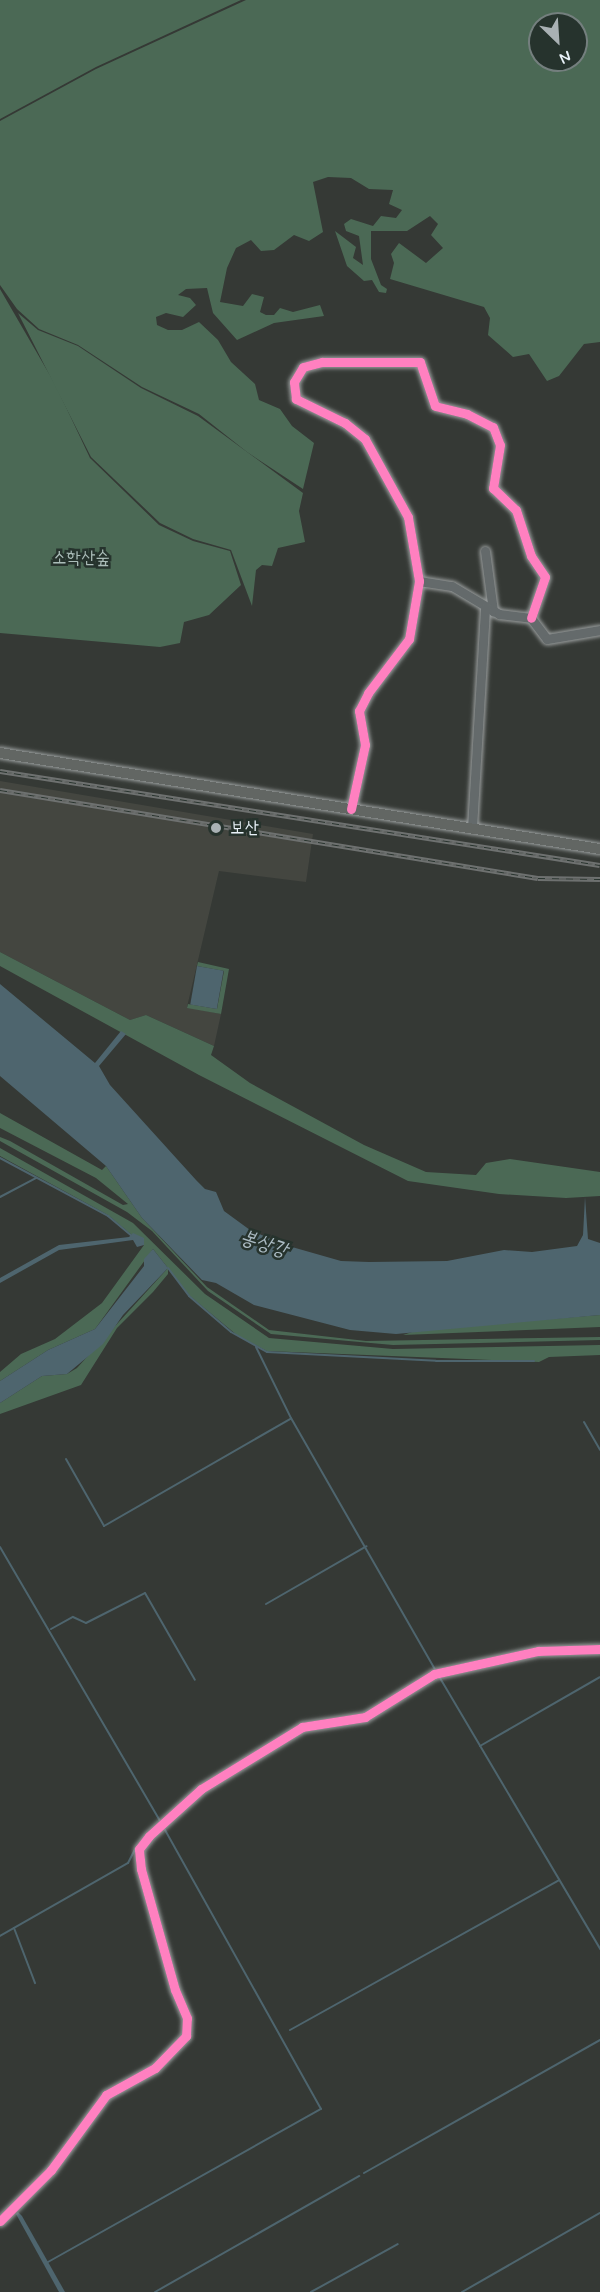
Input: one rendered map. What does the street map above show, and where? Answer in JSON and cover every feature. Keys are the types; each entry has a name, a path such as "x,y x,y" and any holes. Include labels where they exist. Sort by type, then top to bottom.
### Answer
{"main road":[{"path":"0,753 600,849"}],"street":[{"path":"351,809 365,745 359,711 368,693 409,639 419,581 408,517 365,439 345,423 296,399 294,382 303,367 310,363 420,362 435,406 467,414 493,427 500,445 493,488 516,510 531,556 545,578 531,618"},
{"path":"472,828 489,610 485,551"},
{"path":"419,581 452,586 489,610 531,618 547,639 600,630"},
{"path":"0,2221 51,2170 106,2095 155,2068 186,2036 187,2018 175,1990 141,1869 139,1850 148,1836 209,1783 302,1727 365,1717 434,1674 538,1651 600,1649"}],"shaded area":[{"path":"0,781 313,834 306,882 219,871 187,1007 221,1014 214,1046 146,1015 130,1020 0,952"}],"green space":[{"path":"0,0 241,0 96,67 0,119"},
{"path":"246,0 600,0 600,342 584,344 559,376 547,381 529,354 513,357 488,335 490,318 484,307 390,279 394,263 391,254 399,243 426,263 443,248 431,235 438,224 430,216 407,231 371,231 371,259 381,285 387,289 386,293 379,292 372,280 364,281 347,266 335,231 356,247 353,258 363,265 359,236 346,231 344,224 351,219 373,226 381,216 396,218 402,210 389,204 393,190 369,189 351,178 328,177 313,182 323,232 309,241 294,235 274,250 261,251 251,240 236,248 227,268 220,302 243,306 252,294 264,297 260,312 266,315 274,315 280,308 293,312 320,305 324,316 274,323 237,340 213,313 207,288 186,289 178,295 190,298 196,305 183,317 166,313 156,317 157,325 168,330 182,330 199,322 218,340 231,362 255,384 259,400 280,409 292,426 314,443 303,489 247,452 199,414 142,387 78,345 39,329 17,309 0,285 0,121 96,69"},
{"name":"소학산숲","path":"0,289 55,384 90,458 159,525 193,541 230,551 241,585 209,615 184,622 180,643 160,647 0,633"},
{"path":"18,313 38,330 78,346 141,388 198,416 303,493 299,511 305,542 278,548 272,566 262,565 256,570 252,606 231,550 193,539 160,523 91,457"},
{"path":"0,952 130,1020 146,1015 214,1046 211,1055 250,1083 364,1145 426,1172 476,1175 486,1163 510,1159 600,1172 600,1196 566,1198 499,1194 408,1181 199,1075 0,966"},
{"path":"198,962 229,969 221,1014 187,1008 188,1004 217,1009 224,971 197,966"},
{"path":"0,1113 102,1170 106,1166 142,1218 207,1287 269,1330 366,1341 600,1337 600,1340 393,1345 271,1334 208,1291 152,1231 127,1212 0,1141 0,1137 10,1141 123,1205 128,1204 96,1178 0,1128"},
{"path":"0,1148 133,1223 205,1294 269,1338 393,1349 600,1345 600,1355 549,1357 539,1362 267,1351 238,1336 190,1296 153,1249 95,1329 48,1350 0,1381 0,1372 21,1354 55,1339 102,1303 144,1245 108,1215 0,1156"},
{"path":"168,1268 168,1274 153,1292 117,1328 81,1385 0,1414 0,1403 42,1376 67,1374 77,1368"},
{"path":"600,1315 600,1327 403,1335 421,1329"}],"water":[{"path":"197,966 224,971 217,1009 190,1004"},
{"name":"봉상강","path":"0,984 95,1063 121,1031 126,1034 99,1066 110,1085 196,1180 205,1189 216,1192 224,1211 250,1230 285,1245 341,1261 369,1262 447,1261 504,1250 532,1252 577,1246 583,1235 585,1197 588,1239 600,1243 600,1315 396,1334 350,1330 254,1305 216,1283 202,1280 142,1218 106,1166 0,1076"},
{"path":"133,1233 144,1238 144,1245 137,1247 133,1240 59,1250 0,1283 0,1278 59,1245 129,1237"},
{"path":"153,1249 168,1268 123,1315 103,1344 67,1374 42,1376 0,1403 0,1381 48,1350 95,1329 144,1266 144,1259"},
{"path":"18,2212 65,2292 59,2292 16,2214"}],"waterway":[{"path":"0,1158 108,1216 131,1235"},
{"path":"0,1197 36,1178"},
{"path":"168,1268 189,1296 231,1332 267,1352 436,1361 534,1361"},
{"path":"256,1347 291,1418 435,1669"},
{"path":"66,1459 104,1526 290,1419"},
{"path":"584,1422 600,1450"},
{"path":"266,1604 367,1546"},
{"path":"0,1547 160,1821"},
{"path":"51,1629 73,1617 86,1623 145,1593 195,1680"},
{"path":"480,1746 600,1677"},
{"path":"440,1678 600,1949"},
{"path":"48,2262 321,2109 164,1828"},
{"path":"0,1936 128,1863 135,1849"},
{"path":"290,2030 559,1880"},
{"path":"14,1928 35,1983"},
{"path":"364,2173 600,2040"},
{"path":"155,2292 359,2176"},
{"path":"462,2292 600,2213"},
{"path":"311,2292 398,2244"}],"railway":[{"path":"0,771 600,865"},
{"path":"0,790 538,878 600,879"}],"cycle path":[{"path":"351,809 365,745 359,711 368,693 409,639 419,581 408,517 365,439 345,423 296,399 294,382 303,367 322,362 420,362 435,406 467,414 493,427 500,445 493,488 516,510 531,556 545,577 531,618"},
{"path":"0,2221 51,2170 106,2095 155,2068 186,2036 187,2018 175,1990 141,1869 139,1849 149,1836 201,1789 302,1727 365,1717 434,1674 538,1651 600,1649"}],"place":[{"name":"보산","path":"216,828"}]}
